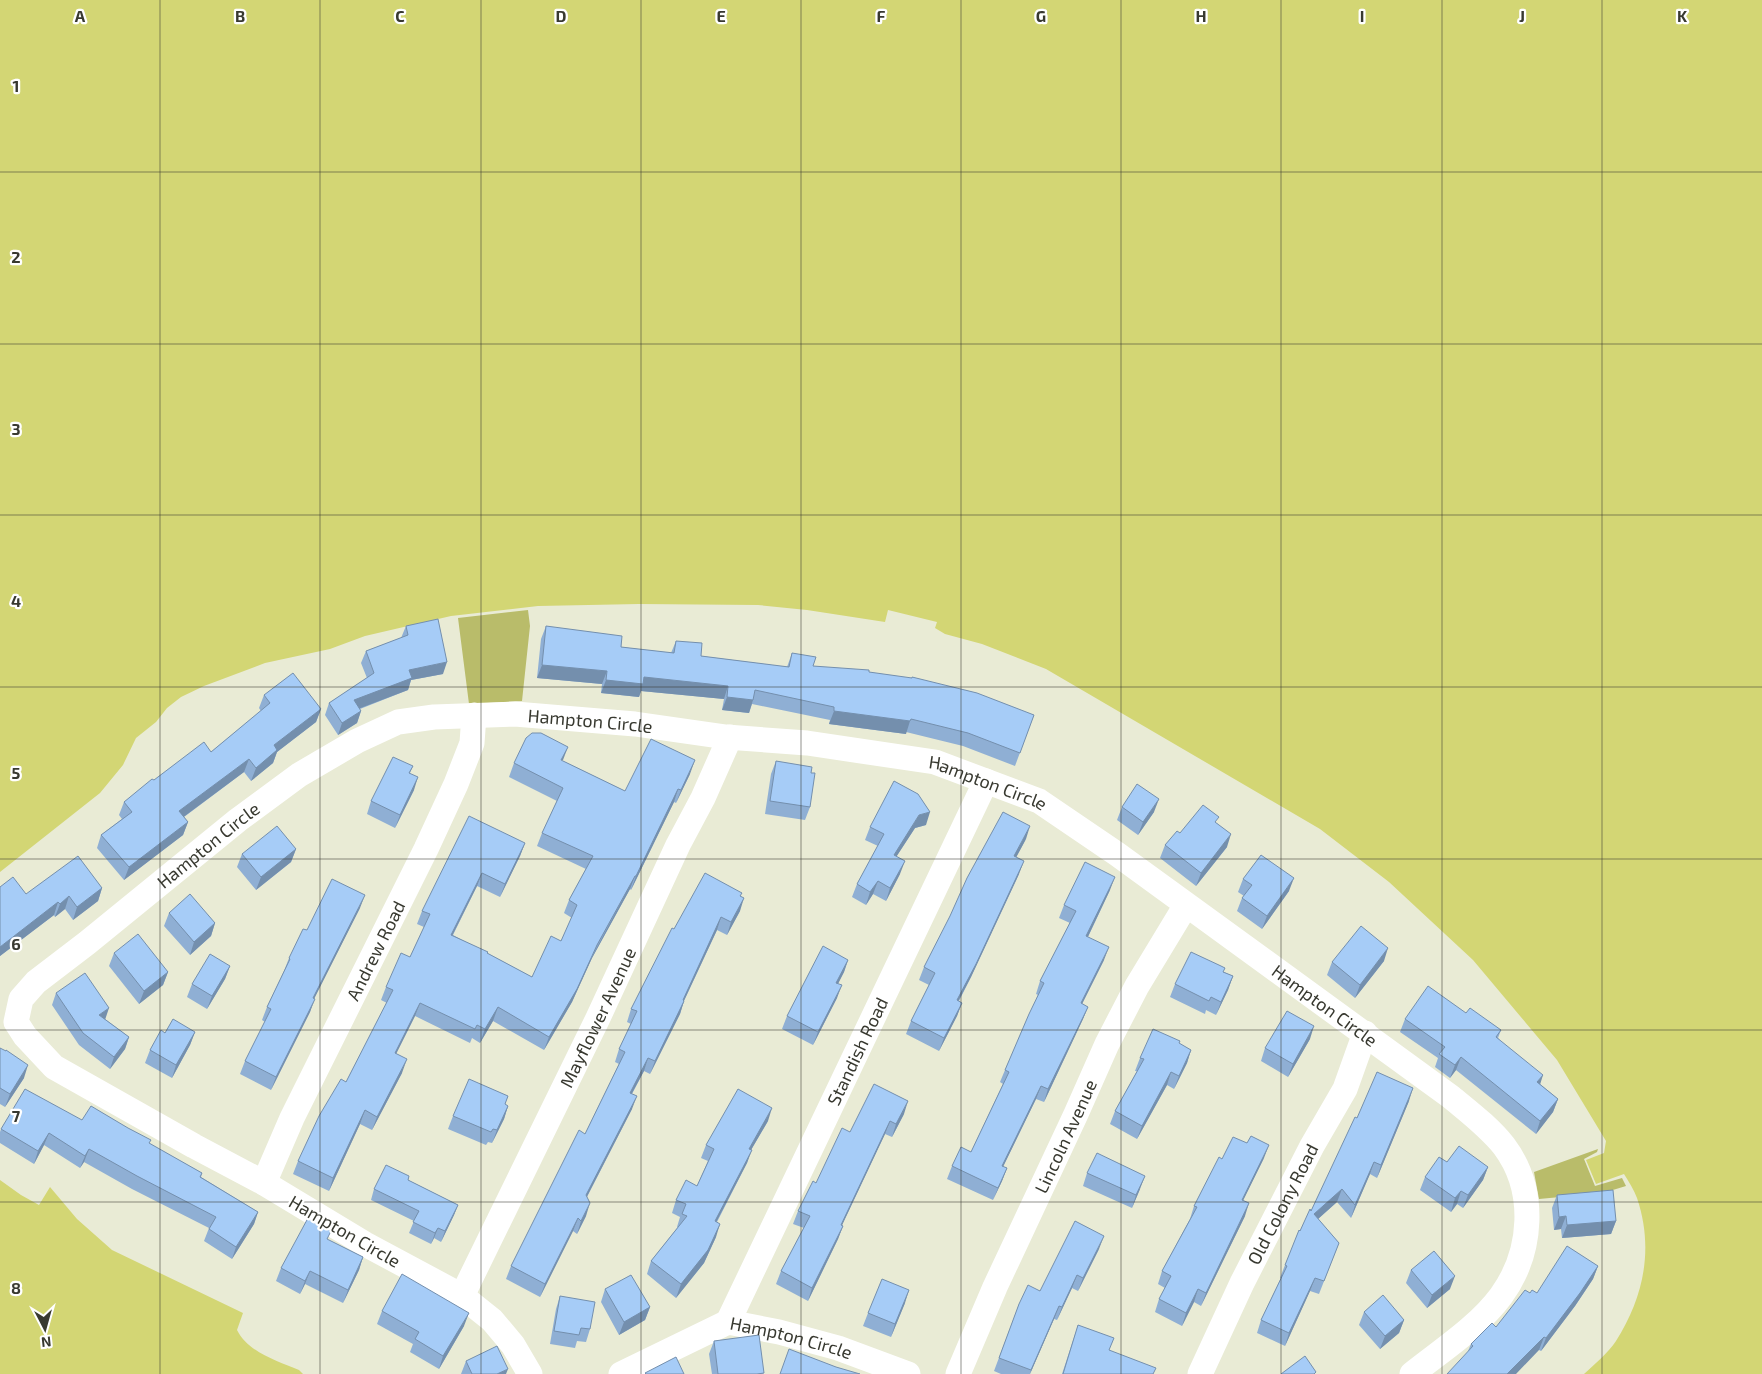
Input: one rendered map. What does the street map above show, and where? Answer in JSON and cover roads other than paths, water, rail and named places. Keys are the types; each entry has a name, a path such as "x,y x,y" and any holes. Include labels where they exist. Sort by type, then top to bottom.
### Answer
{"street":[{"name":"Hampton Circle","path":"530,1374 513,1345 492,1320 462,1296 365,1244 264,1183 54,1067 25,1036 16,1022 21,999 36,982 238,820 298,775 357,741 398,722 434,717 474,715 516,714 555,716 635,724 730,737 807,743 935,762 1039,800 1117,854 1451,1097 1484,1125 1504,1146 1520,1174 1525,1192 1528,1219 1524,1244 1516,1271 1501,1296 1475,1324 1412,1374"},
{"name":"Andrew Road","path":"264,1183 292,1118 441,817 472,743 474,715"},
{"name":"Mayflower Avenue","path":"462,1296 598,1018 730,737"},
{"name":"Standish Road","path":"728,1322 986,781"},
{"name":"Lincoln Avenue","path":"958,1374 995,1287 1107,1044 1136,986 1186,905"},
{"name":"Old Colony Road","path":"1200,1374 1242,1283 1312,1146 1344,1089 1364,1034"},
{"name":"Hampton Circle","path":"622,1374 728,1322 779,1332 838,1348 908,1374"}]}
